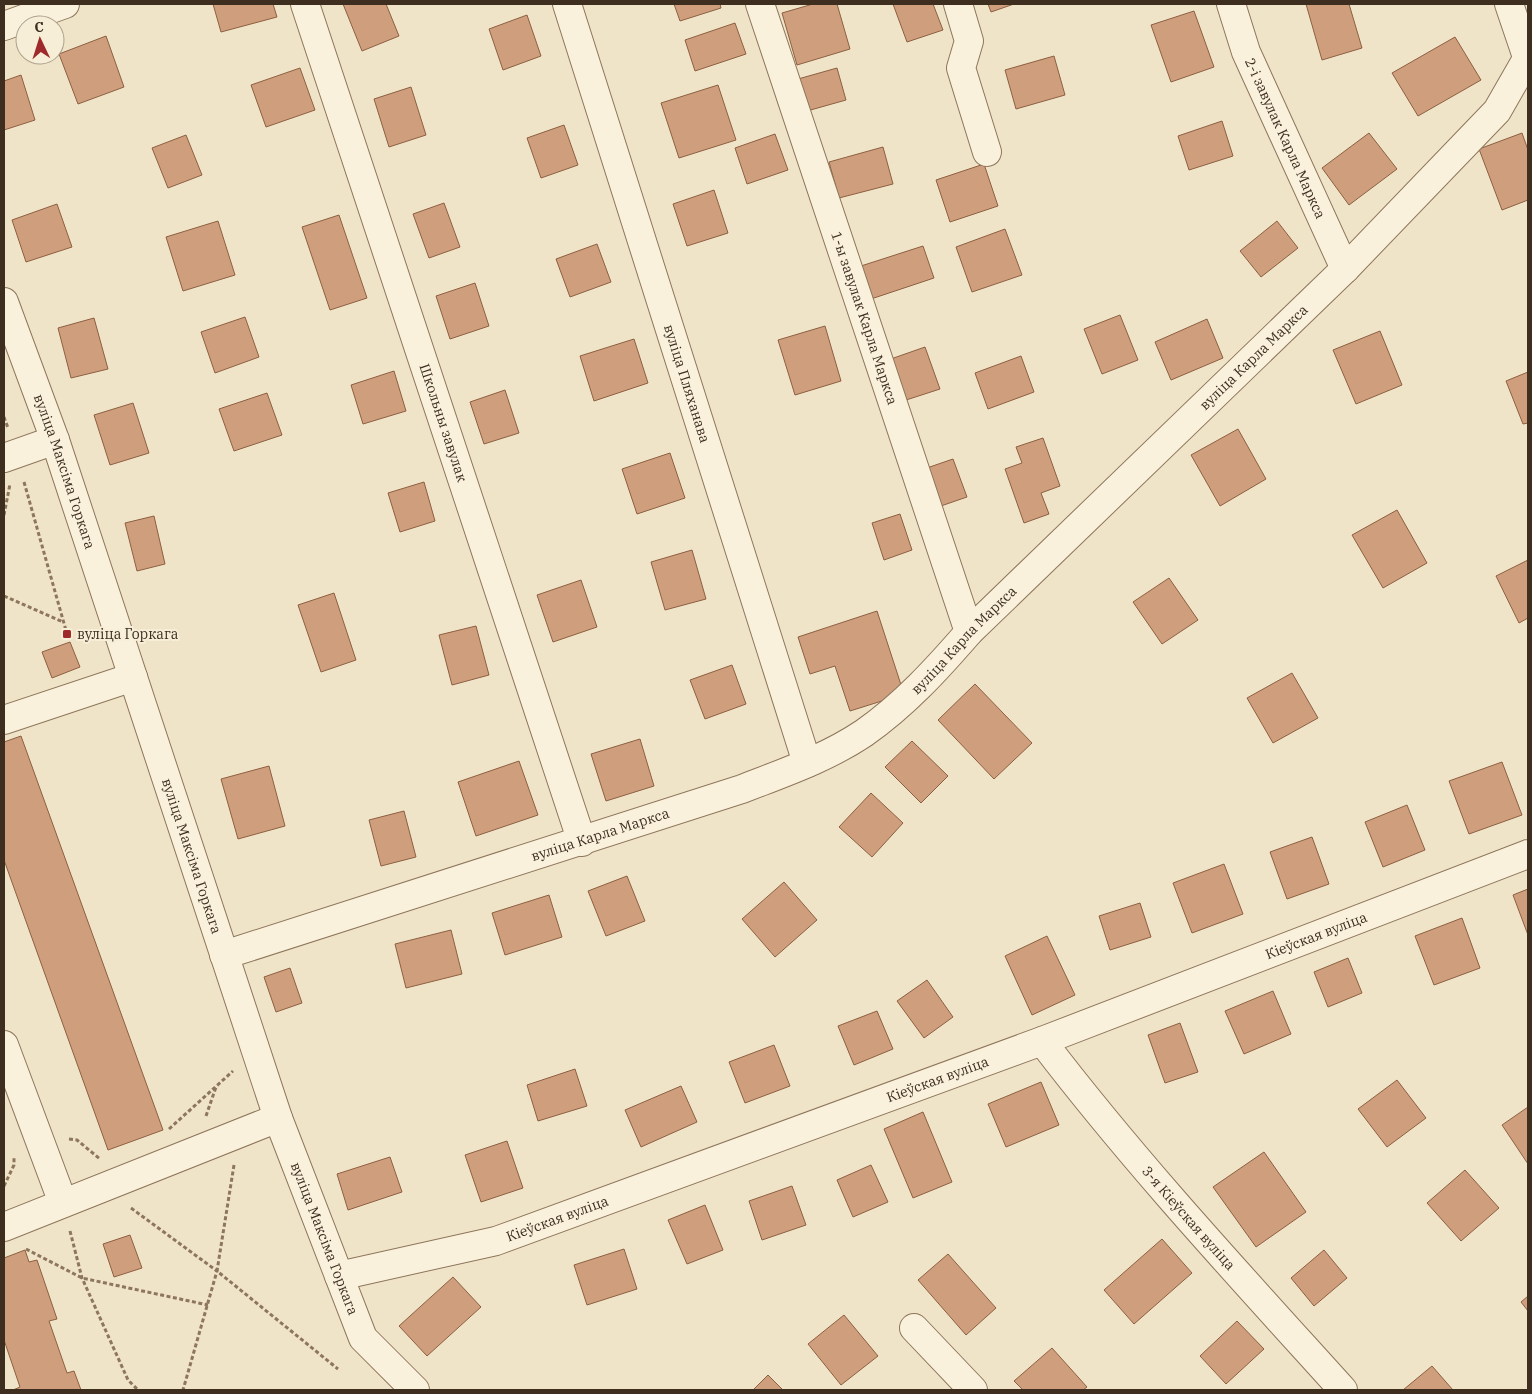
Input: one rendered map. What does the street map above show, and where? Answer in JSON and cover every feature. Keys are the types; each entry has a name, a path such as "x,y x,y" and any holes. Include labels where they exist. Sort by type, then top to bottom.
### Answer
{"street":[{"path":"4,26 65,4"},
{"name":"Школьны завулак","path":"305,4 582,842"},
{"name":"вуліца Пляханава","path":"567,4 807,763"},
{"name":"1-ы завулак Карла Маркса","path":"760,4 969,632"},
{"path":"958,4 969,41 961,68 987,152"},
{"name":"2-і завулак Карла Маркса","path":"1231,4 1246,52 1345,269"},
{"path":"1509,4 1528,58"},
{"name":"вуліца Карла Маркса","path":"224,955 582,842 742,789 807,763 863,733 922,685 969,632 1345,269 1497,111 1528,58"},
{"name":"вуліца Максіма Горкага","path":"4,302 55,440 278,1118 363,1338 416,1390"},
{"path":"10,456 55,440"},
{"path":"4,720 133,677"},
{"name":"Кіеўская вуліца","path":"339,1276 496,1241 1042,1041 1528,854"},
{"name":"3-я Кіеўская вуліца","path":"1042,1041 1086,1098 1158,1184 1343,1390"},
{"path":"4,1045 63,1203"},
{"path":"12,1236 63,1203 278,1118"},
{"path":"914,1328 973,1390"}],"path":[{"path":"4,417 10,456 67,634"},
{"path":"4,596 63,622"},
{"path":"150,1168 171,1125 235,1069"},
{"path":"183,1390 218,1270 239,1132"},
{"path":"4,1186 14,1165 14,1148"},
{"path":"102,1187 218,1270 338,1369"},
{"path":"63,1203 82,1278 128,1380 138,1390"},
{"path":"12,1236 82,1278 208,1305"}],"building":[{"path":"213,4 273,4 277,17 221,32"},
{"path":"343,4 386,4 399,36 362,51"},
{"path":"674,4 720,4 721,8 680,21"},
{"path":"813,4 837,4 850,49 797,65 782,13"},
{"path":"893,4 933,4 943,30 907,42"},
{"path":"988,4 1014,4 991,12"},
{"path":"1306,4 1349,4 1362,48 1322,60"},
{"path":"1194,11 1214,67 1171,82 1151,25"},
{"path":"527,15 541,56 503,70 489,29"},
{"path":"735,23 746,54 695,71 685,40"},
{"path":"106,36 124,87 78,104 63,65 65,65 65,52"},
{"path":"1455,37 1481,80 1418,116 1392,73"},
{"path":"1054,56 1065,95 1016,109 1005,70"},
{"path":"300,68 315,110 266,127 251,85"},
{"path":"837,68 846,100 807,111 798,79"},
{"path":"21,75 35,120 4,130 4,81"},
{"path":"718,85 736,140 679,158 661,103"},
{"path":"411,87 426,135 389,147 374,99"},
{"path":"1222,121 1233,156 1189,170 1178,136"},
{"path":"564,125 578,165 541,178 527,138"},
{"path":"1369,133 1397,169 1349,205 1322,168"},
{"path":"1522,133 1528,150 1528,200 1502,210 1479,149"},
{"path":"775,134 788,170 747,184 735,148"},
{"path":"186,135 202,175 168,188 152,148"},
{"path":"883,147 893,184 839,198 829,162"},
{"path":"984,164 998,206 950,222 936,180"},
{"path":"714,190 728,233 687,246 673,204"},
{"path":"444,203 460,247 429,258 413,214"},
{"path":"57,204 72,247 26,262 12,220"},
{"path":"339,215 367,298 330,310 302,227"},
{"path":"218,221 235,275 183,291 166,237"},
{"path":"1277,221 1298,248 1261,277 1240,251"},
{"path":"1005,229 1022,275 972,292 956,247"},
{"path":"597,244 611,282 570,297 556,259"},
{"path":"923,246 934,278 871,299 861,266"},
{"path":"475,283 489,326 450,339 436,296"},
{"path":"1120,315 1138,360 1102,374 1084,329"},
{"path":"245,317 259,357 215,373 201,332"},
{"path":"94,318 108,369 71,378 58,328"},
{"path":"1207,319 1223,358 1171,380 1155,342"},
{"path":"825,326 841,381 795,395 778,340"},
{"path":"1380,331 1402,385 1356,404 1333,350"},
{"path":"634,339 648,383 594,401 580,356"},
{"path":"925,347 940,389 903,401 888,360"},
{"path":"1021,356 1034,392 988,409 975,373"},
{"path":"394,371 406,411 363,424 351,385"},
{"path":"1528,372 1528,423 1523,424 1506,381"},
{"path":"505,390 519,433 484,444 470,402"},
{"path":"267,393 282,435 234,451 219,409"},
{"path":"133,403 149,453 110,465 94,415"},
{"path":"1238,429 1266,479 1220,506 1191,455"},
{"path":"1043,438 1060,486 1041,493 1049,514 1024,523 1005,469 1022,463 1016,447"},
{"path":"670,453 685,498 637,514 622,469"},
{"path":"953,459 967,497 935,508 921,470"},
{"path":"424,482 435,521 400,532 388,493"},
{"path":"1397,510 1427,563 1383,588 1352,535"},
{"path":"900,514 912,550 884,560 872,523"},
{"path":"154,516 165,564 137,571 125,523"},
{"path":"692,550 706,599 665,610 651,562"},
{"path":"1528,560 1528,618 1519,623 1496,576"},
{"path":"1169,578 1198,620 1162,644 1133,602"},
{"path":"581,580 597,627 553,642 537,595"},
{"path":"334,593 356,660 321,672 298,605"},
{"path":"877,611 904,694 850,711 835,666 810,674 798,637"},
{"path":"476,626 489,675 452,685 439,635"},
{"path":"70,642 80,667 52,678 42,652"},
{"path":"732,665 746,704 705,719 690,680"},
{"path":"1292,673 1318,718 1273,743 1247,698"},
{"path":"975,684 1032,743 994,779 938,720"},
{"path":"21,736 163,1130 108,1150 4,860 4,742"},
{"path":"640,739 654,786 606,801 591,754"},
{"path":"912,741 948,776 921,803 885,767"},
{"path":"519,761 538,815 476,836 458,782"},
{"path":"1502,762 1522,815 1469,834 1449,781"},
{"path":"269,766 285,826 238,839 221,779"},
{"path":"871,793 903,823 872,857 839,827"},
{"path":"1407,805 1425,850 1383,867 1365,822"},
{"path":"404,811 416,857 381,866 369,820"},
{"path":"1312,837 1329,884 1287,899 1270,852"},
{"path":"1224,864 1243,914 1192,933 1173,883"},
{"path":"627,876 645,921 606,936 588,891"},
{"path":"784,882 817,920 775,957 742,919"},
{"path":"1528,889 1528,935 1513,895"},
{"path":"549,895 562,937 505,955 492,913"},
{"path":"1140,903 1151,937 1110,950 1099,916"},
{"path":"1462,918 1480,968 1434,985 1415,936"},
{"path":"451,930 462,974 406,988 395,944"},
{"path":"1047,936 1075,995 1032,1015 1005,956"},
{"path":"1348,958 1362,993 1328,1007 1314,972"},
{"path":"290,968 302,1003 276,1012 264,977"},
{"path":"927,980 953,1017 924,1038 897,1001"},
{"path":"1273,991 1291,1034 1244,1054 1225,1011"},
{"path":"877,1011 893,1049 854,1065 838,1026"},
{"path":"1180,1023 1198,1072 1165,1083 1148,1035"},
{"path":"774,1045 790,1086 745,1103 729,1062"},
{"path":"575,1069 587,1106 538,1121 527,1085"},
{"path":"1397,1080 1426,1118 1387,1147 1358,1109"},
{"path":"1041,1082 1059,1125 1006,1147 988,1104"},
{"path":"681,1086 697,1122 641,1147 625,1110"},
{"path":"1528,1107 1528,1164 1502,1125"},
{"path":"923,1112 952,1182 913,1198 884,1129"},
{"path":"507,1141 523,1188 481,1202 465,1155"},
{"path":"1264,1152 1306,1212 1256,1247 1213,1187"},
{"path":"390,1157 402,1192 348,1210 337,1174"},
{"path":"871,1165 888,1202 853,1217 837,1180"},
{"path":"1465,1170 1499,1208 1461,1241 1427,1203"},
{"path":"792,1186 806,1225 762,1240 749,1201"},
{"path":"705,1205 723,1250 687,1264 668,1220"},
{"path":"130,1235 142,1268 114,1277 103,1244"},
{"path":"1162,1239 1192,1273 1134,1324 1104,1290"},
{"path":"624,1249 637,1289 587,1305 574,1265"},
{"path":"25,1250 29,1262 37,1260 57,1319 49,1321 67,1373 74,1371 81,1390 13,1390 20,1387 4,1340 4,1258"},
{"path":"1324,1250 1347,1278 1314,1306 1291,1278"},
{"path":"948,1254 996,1308 966,1335 918,1280"},
{"path":"453,1277 481,1307 427,1356 399,1326"},
{"path":"1528,1296 1528,1311 1521,1302"},
{"path":"844,1315 878,1356 841,1385 808,1344"},
{"path":"1237,1321 1264,1349 1226,1384 1200,1356"},
{"path":"1052,1348 1087,1387 1083,1390 1023,1390 1014,1381"},
{"path":"1432,1366 1453,1390 1403,1390"},
{"path":"768,1375 783,1390 753,1390"}],"place":[{"name":"вуліца Горкага","path":"67,634"}]}
